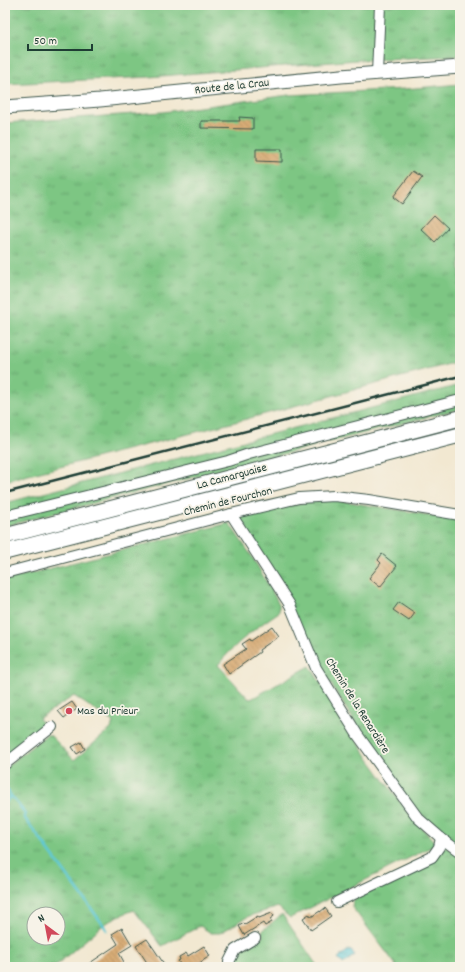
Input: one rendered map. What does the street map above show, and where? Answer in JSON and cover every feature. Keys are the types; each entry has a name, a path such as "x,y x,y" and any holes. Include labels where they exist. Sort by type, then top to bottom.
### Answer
{"highway":[{"name":"La Camarguaise","path":"5,536 460,418"},
{"name":"La Camarguaise","path":"5,552 460,435"}],"main road":[{"name":"Route de la Crau","path":"5,107 100,100 377,73 460,67"}],"street":[{"path":"377,73 380,5"},
{"path":"5,516 460,400"},
{"name":"Chemin de Fourchon","path":"5,573 231,514 299,498 334,496 370,500 460,515"},
{"name":"Chemin de la Renardière","path":"231,514 290,605 316,668 357,734 418,818 460,852"},
{"path":"5,764 52,727"},
{"path":"337,902 432,857 439,846 441,838"},
{"path":"230,967 229,962 235,950 255,938"}],"green space":[{"path":"5,5 460,5 460,56 357,60 149,77 5,84"},
{"path":"460,84 460,361 243,420 5,481 5,123 163,112 289,95 405,89"},
{"path":"460,385 460,409 329,442 328,439 314,442 315,446 5,526 5,503"},
{"path":"330,499 460,520 460,845 435,831 413,805 372,750 321,668 238,519 238,516 282,506"},
{"path":"229,523 253,558 279,604 279,612 246,636 224,657 218,665 248,698 251,699 310,666 368,758 409,814 433,840 435,845 290,918 278,907 249,916 220,933 211,933 200,926 162,946 134,910 116,917 102,926 54,967 5,967 5,768 46,735 50,735 74,760 111,729 113,722 74,696 39,718 44,729 5,759 5,580"},
{"path":"445,846 460,857 460,967 394,967 396,965 352,907 353,900 439,854"},
{"path":"282,914 318,967 234,967 234,961 239,952 263,937 262,931"}],"water":[{"path":"350,949 355,955 343,964 338,958"}],"building":[{"path":"239,117 253,118 253,129 201,128 201,121 240,121"},
{"path":"256,149 282,149 282,162 256,161"},
{"path":"413,171 422,177 402,204 393,197"},
{"path":"434,215 448,228 435,242 421,229"},
{"path":"382,554 397,566 380,587 369,578 381,563 378,560"},
{"path":"399,602 415,613 409,621 393,610"},
{"path":"272,626 279,636 259,650 260,652 229,674 223,664 246,649 242,644 250,639 251,641"},
{"path":"72,702 77,709 64,718 58,711"},
{"path":"81,742 85,749 77,754 72,747"},
{"path":"325,908 331,916 311,930 303,918 309,914 311,917"},
{"path":"272,913 274,916 270,919 272,922 265,926 263,923 244,935 239,926 258,916 259,918"},
{"path":"122,928 132,945 119,953 124,962 117,967 84,967 118,944 112,934"},
{"path":"147,939 166,967 150,967 136,946"},
{"path":"204,946 210,956 193,967 182,967 178,961 180,960 179,957 186,953 188,956"}],"waterway":[{"path":"5,787 25,813 24,817 107,930"},
{"path":"5,802 11,796"}],"railway":[{"path":"5,493 460,376"}],"place":[{"name":"Mas du Prieur","path":"69,711"}]}
